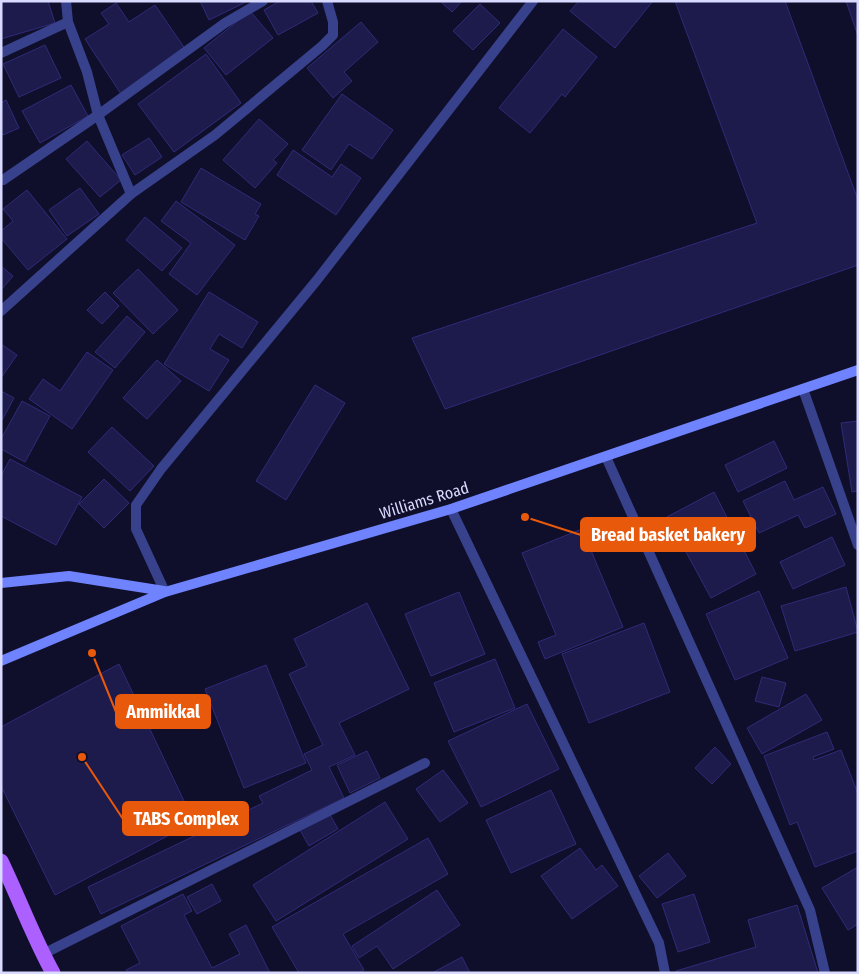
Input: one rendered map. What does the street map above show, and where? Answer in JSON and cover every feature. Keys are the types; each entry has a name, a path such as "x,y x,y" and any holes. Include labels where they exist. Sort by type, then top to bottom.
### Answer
{"main road":[{"path":"1,861 53,973"}],"street":[{"path":"66,1 68,22 87,72 98,115 131,194"},
{"path":"2,180 98,115 225,23 263,1"},
{"path":"1,312 131,194 215,135 333,35 333,22 326,1"},
{"path":"165,592 136,529 136,504 161,469 317,280 534,1"},
{"path":"1,53 68,22"},
{"name":"Williams Road","path":"1,661 165,592 451,509 858,370"},
{"path":"803,389 858,545"},
{"path":"606,457 810,910 825,973"},
{"path":"451,509 659,943 665,973"},
{"path":"1,583 69,576 165,592"},
{"path":"43,954 425,763"}],"building":[{"path":"1,1 48,1 55,23 1,39"},
{"path":"200,1 248,1 209,20"},
{"path":"280,1 311,1 318,13 278,35 264,10"},
{"path":"440,1 462,1 452,12"},
{"path":"579,1 653,1 615,48 570,11"},
{"path":"675,1 785,1 858,200 858,265 445,409 412,338 757,223"},
{"path":"846,1 858,1 858,36"},
{"path":"116,3 129,22 155,5 186,50 121,94 85,39 109,24 101,13"},
{"path":"480,4 500,23 473,50 453,31"},
{"path":"250,11 273,38 226,75 204,48"},
{"path":"361,22 378,42 344,72 352,81 333,98 307,68"},
{"path":"563,29 597,57 565,97 562,94 530,133 499,108"},
{"path":"45,45 61,78 19,97 3,64"},
{"path":"206,54 241,103 174,152 138,104"},
{"path":"71,85 88,116 40,143 22,111"},
{"path":"342,94 393,130 372,159 349,144 331,170 302,150"},
{"path":"6,100 19,128 3,135 1,132 1,103"},
{"path":"259,119 288,144 273,160 277,163 255,188 223,160"},
{"path":"149,138 162,157 135,175 122,155"},
{"path":"87,141 121,180 100,197 66,159"},
{"path":"293,150 332,177 341,164 361,178 336,215 277,175"},
{"path":"201,168 261,204 255,214 259,216 245,240 181,202"},
{"path":"80,188 99,214 67,236 49,210"},
{"path":"27,190 67,239 28,270 1,238 1,231 13,221 3,209"},
{"path":"176,201 235,245 197,295 169,274 191,243 161,221"},
{"path":"145,217 182,248 162,271 126,240"},
{"path":"1,266 13,276 1,290"},
{"path":"138,269 178,310 153,334 113,293"},
{"path":"105,292 119,306 102,324 87,310"},
{"path":"209,292 258,322 242,348 219,334 210,349 229,360 209,391 164,364"},
{"path":"127,316 145,332 115,368 95,352"},
{"path":"1,344 17,355 1,378"},
{"path":"87,352 113,370 72,429 29,399 43,379 60,391"},
{"path":"157,360 181,381 147,419 123,398"},
{"path":"315,385 345,403 286,500 256,481"},
{"path":"1,391 14,398 1,422"},
{"path":"22,401 50,416 25,462 1,449 1,439"},
{"path":"858,421 858,491 852,492 841,423"},
{"path":"112,427 154,466 130,491 88,452"},
{"path":"774,441 787,468 738,492 725,465"},
{"path":"10,459 82,497 56,545 1,516 1,476"},
{"path":"104,479 129,503 104,528 79,504"},
{"path":"785,481 794,500 823,487 836,514 805,528 798,515 759,533 743,501"},
{"path":"714,492 756,574 711,598 667,517"},
{"path":"582,529 623,627 545,659 538,642 556,635 522,553"},
{"path":"832,537 845,565 793,589 780,562"},
{"path":"846,587 858,632 795,651 781,606"},
{"path":"759,591 788,658 735,680 706,614"},
{"path":"459,592 485,654 431,676 405,614"},
{"path":"367,603 409,689 339,723 355,755 329,767 344,798 101,914 88,887 263,803 259,796 312,770 304,754 323,745 289,674 307,666 294,639"},
{"path":"644,623 670,692 589,723 562,654"},
{"path":"495,659 515,708 454,732 434,683"},
{"path":"119,664 194,822 55,895 1,786 1,727"},
{"path":"266,665 306,763 244,788 205,689"},
{"path":"762,677 786,683 779,707 755,701"},
{"path":"806,694 822,720 762,754 747,728"},
{"path":"527,704 559,769 481,807 448,741"},
{"path":"827,732 834,749 813,757 814,760 841,750 858,794 858,851 815,867 797,822 790,825 764,756"},
{"path":"715,747 731,764 712,784 695,768"},
{"path":"367,751 380,778 350,793 337,765"},
{"path":"443,770 468,803 440,822 416,789"},
{"path":"551,790 576,844 511,873 486,820"},
{"path":"385,802 408,839 276,921 253,885"},
{"path":"329,813 338,829 309,846 300,830"},
{"path":"428,838 448,874 343,934 364,970 359,973 299,973 272,927"},
{"path":"580,848 596,870 602,865 618,886 572,919 541,876"},
{"path":"668,853 686,876 657,898 639,876"},
{"path":"858,867 858,924 848,930 822,888"},
{"path":"212,884 221,901 197,914 187,897"},
{"path":"437,890 460,925 393,969 377,946 359,958 352,946"},
{"path":"183,894 192,911 184,915 212,968 240,954 229,934 246,925 270,973 128,973 126,970 140,963 121,926"},
{"path":"694,894 710,942 678,952 662,904"},
{"path":"797,905 818,973 676,973 676,971 756,947 748,920"},
{"path":"462,957 470,973 432,973"}],"place":[{"name":"Bread basket bakery","path":"525,517"},
{"name":"Ammikkal","path":"92,653"},
{"name":"TABS Complex","path":"82,757"}]}
